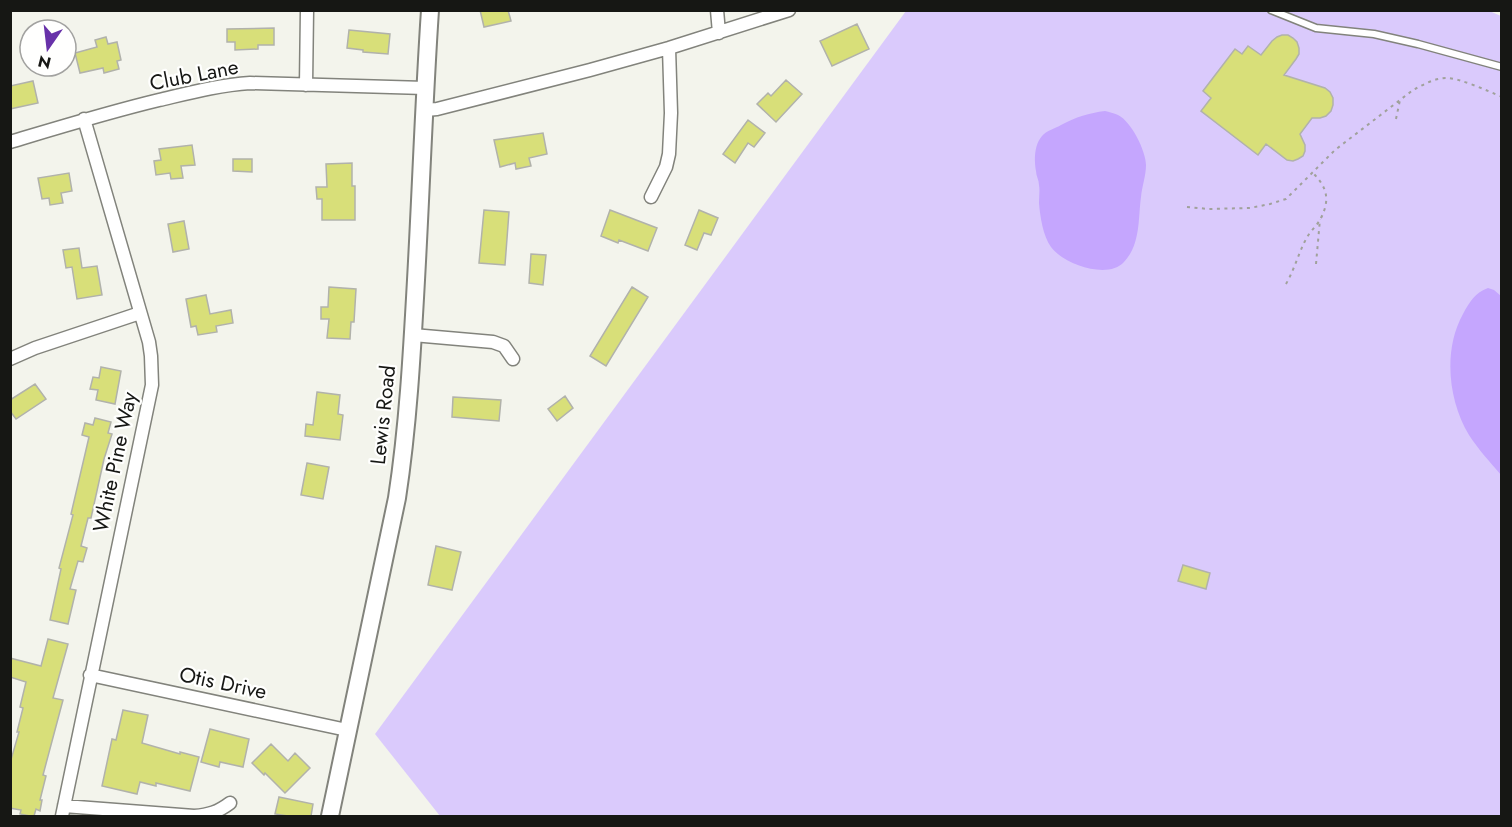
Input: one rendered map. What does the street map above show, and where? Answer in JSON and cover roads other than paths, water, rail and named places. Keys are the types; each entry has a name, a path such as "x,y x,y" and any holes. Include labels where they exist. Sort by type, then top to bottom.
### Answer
{"street":[{"path":"306,85 307,10"},
{"name":"Lewis Road","path":"330,816 397,498 408,416 430,10"},
{"path":"717,10 719,33"},
{"path":"424,110 437,109 590,70 719,33 789,10"},
{"path":"651,197 666,167 669,154 671,113 669,48"},
{"name":"Club Lane","path":"10,142 84,119 229,85 250,83 425,88"},
{"name":"White Pine Way","path":"63,811 152,385 151,356 84,119"},
{"path":"10,359 35,348 140,313"},
{"path":"413,335 493,342 504,346 513,359"},
{"name":"Otis Drive","path":"90,675 347,730"},
{"path":"63,811 194,816 219,811 230,803"}],"lane":[{"path":"1271,10 1316,28 1385,36 1502,67"}]}
